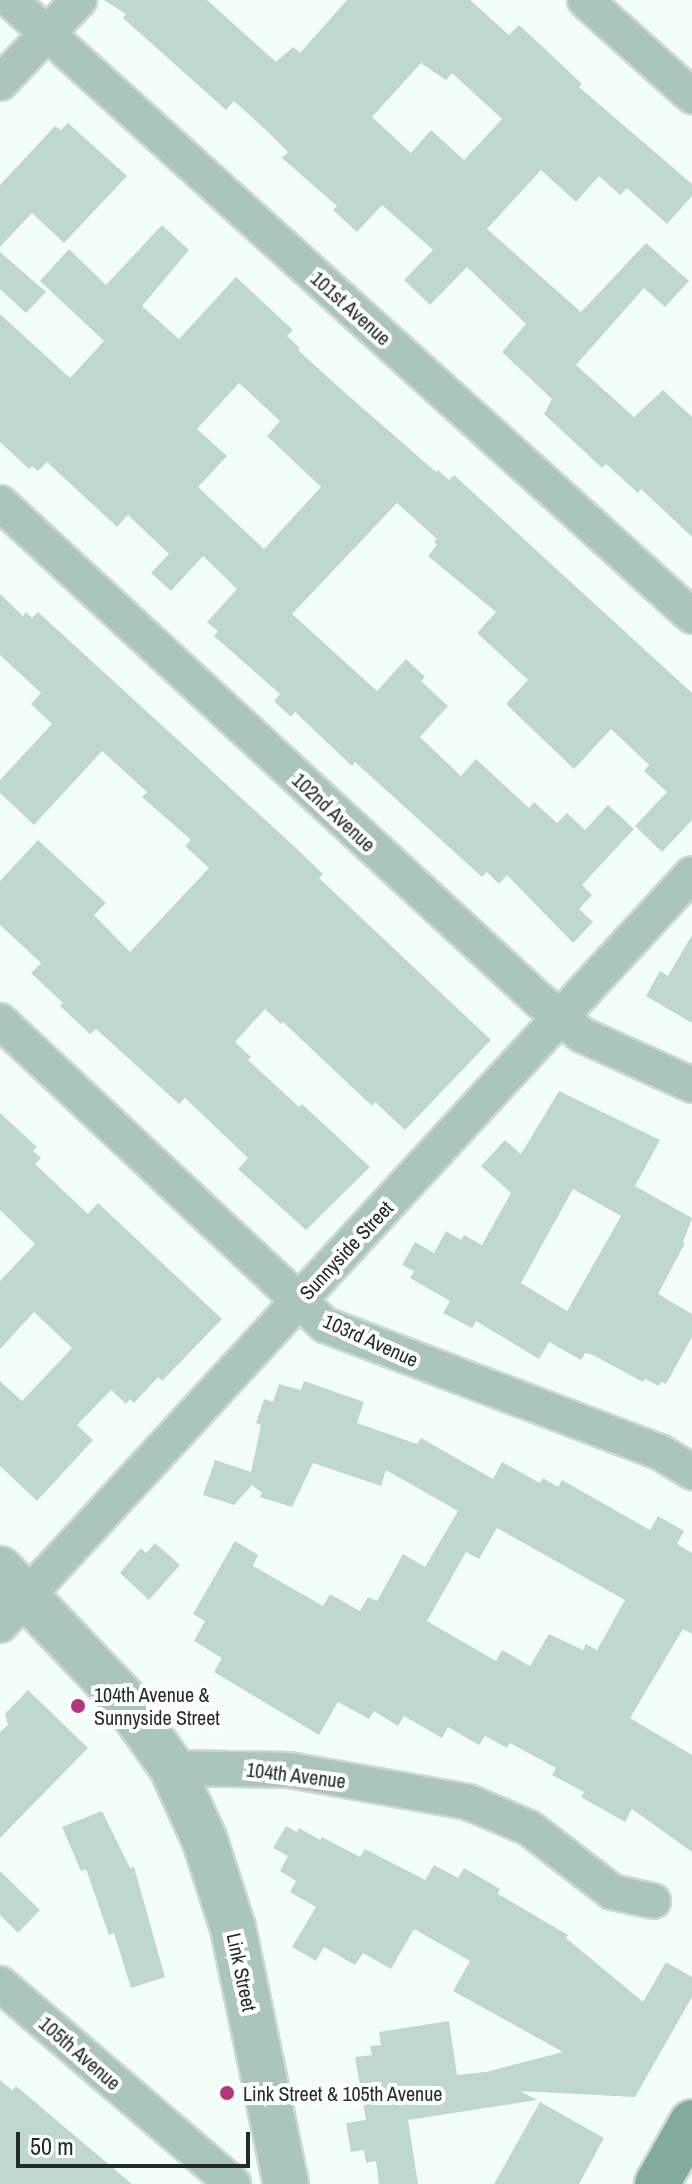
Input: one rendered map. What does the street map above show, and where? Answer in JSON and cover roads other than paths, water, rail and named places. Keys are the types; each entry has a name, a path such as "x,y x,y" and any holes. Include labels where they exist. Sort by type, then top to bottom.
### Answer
{"main road":[{"path":"657,2184 692,2122"}],"street":[{"name":"101st Avenue","path":"10,0 692,616"},
{"path":"0,83 79,0"},
{"path":"585,0 692,96"},
{"name":"102nd Avenue","path":"0,503 560,1018 593,1041 692,1085"},
{"name":"Sunnyside Street","path":"9,1597 299,1302 692,874"},
{"name":"103rd Avenue","path":"0,1021 325,1325 660,1452 692,1472"},
{"path":"9,1597 122,1697 172,1768"},
{"name":"104th Avenue","path":"172,1768 289,1770 468,1802 529,1828 612,1892 653,1901"},
{"name":"Link Street","path":"172,1768 205,1841 233,1928 286,2184"},
{"name":"105th Avenue","path":"0,1984 233,2184"}],"place":[{"name":"104th Avenue & Sunnyside Street","path":"78,1706"},
{"name":"Link Street & 105th Avenue","path":"227,2093"}]}
